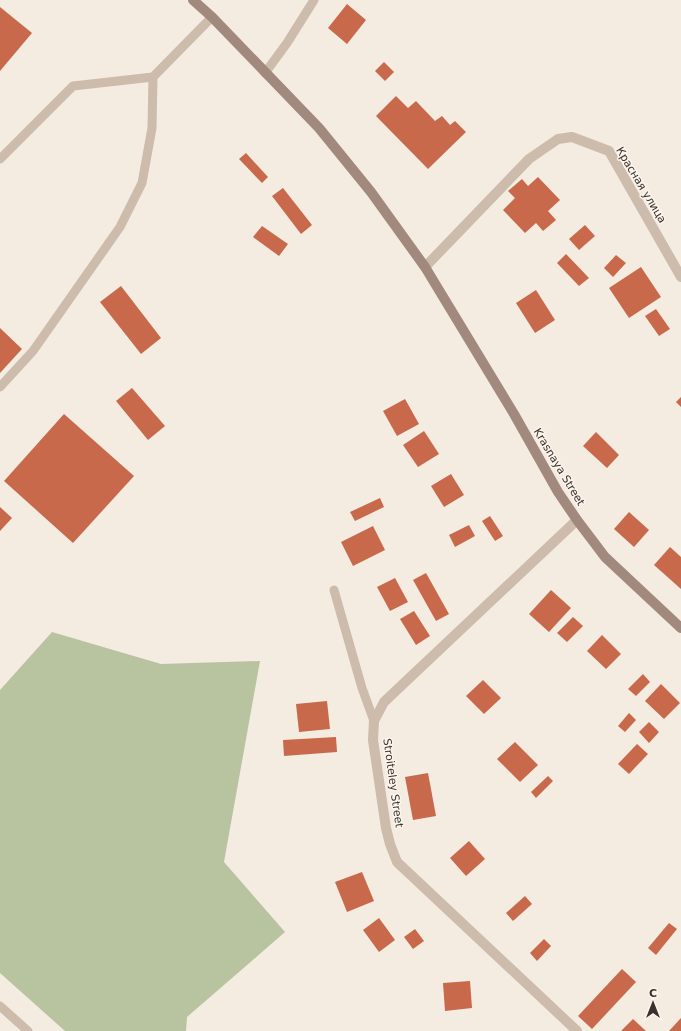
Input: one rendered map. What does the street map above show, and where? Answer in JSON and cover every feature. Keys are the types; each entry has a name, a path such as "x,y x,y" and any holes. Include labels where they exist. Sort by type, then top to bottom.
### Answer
{"main road":[{"name":"Krasnaya Street","path":"192,0 212,18 324,134 372,192 425,267 514,414 558,492 577,520 605,557 681,628"}],"street":[{"name":"Красная улица","path":"425,267 529,159 558,139 572,137 609,151 681,277"},
{"name":"Stroiteley Street","path":"577,520 384,702 374,721 373,740 386,828 397,862 577,1031"}],"lane":[{"path":"266,73 314,0"},
{"path":"0,159 73,86 153,77 212,18"},
{"path":"0,387 33,352 120,227 142,183 152,128 153,77"},
{"path":"334,590 362,688 374,721"},
{"path":"0,1006 28,1031"}],"green space":[{"path":"52,632 161,664 260,661 224,862 285,932 187,1017 186,1031 65,1031 0,973 0,690"}],"building":[{"path":"347,4 366,20 347,44 328,28"},
{"path":"0,7 32,33 0,71"},
{"path":"384,62 394,72 385,81 375,71"},
{"path":"396,96 408,108 416,101 435,121 442,116 450,125 455,121 466,132 428,169 376,116"},
{"path":"246,153 268,177 262,183 239,159"},
{"path":"538,177 560,200 548,211 556,220 543,231 536,223 525,233 503,210 515,198 508,191 522,179 528,186"},
{"path":"283,188 312,225 301,234 272,196"},
{"path":"585,225 595,236 579,250 569,239"},
{"path":"262,226 288,244 279,256 253,237"},
{"path":"566,254 589,278 579,286 557,263"},
{"path":"616,255 626,263 613,277 604,268"},
{"path":"641,267 661,297 629,318 609,288"},
{"path":"121,286 161,338 141,354 100,302"},
{"path":"536,290 555,320 535,333 516,303"},
{"path":"656,309 670,329 659,336 645,316"},
{"path":"0,328 22,349 0,373"},
{"path":"132,388 165,426 148,440 116,401"},
{"path":"681,397 681,407 676,402"},
{"path":"405,399 419,424 397,436 383,411"},
{"path":"64,414 134,476 73,543 4,481"},
{"path":"424,431 439,454 418,467 403,445"},
{"path":"596,432 619,455 607,468 583,446"},
{"path":"451,474 464,495 444,507 431,486"},
{"path":"380,498 384,507 355,521 350,512"},
{"path":"0,507 12,518 0,531"},
{"path":"629,512 649,530 634,547 614,529"},
{"path":"490,516 503,536 495,541 482,521"},
{"path":"469,525 475,536 455,547 449,535"},
{"path":"373,526 385,550 353,566 341,542"},
{"path":"670,547 681,557 681,589 654,565"},
{"path":"426,573 449,614 436,621 413,580"},
{"path":"395,578 408,602 390,611 377,587"},
{"path":"551,590 571,608 549,632 529,614"},
{"path":"414,611 430,636 416,645 400,619"},
{"path":"573,617 583,626 567,642 557,633"},
{"path":"602,635 621,654 606,669 587,651"},
{"path":"643,674 650,682 636,696 628,689"},
{"path":"483,680 501,698 484,714 466,696"},
{"path":"661,684 680,703 664,719 645,701"},
{"path":"327,701 330,729 299,732 296,704"},
{"path":"629,713 636,720 625,732 618,726"},
{"path":"649,722 659,732 649,743 639,732"},
{"path":"336,737 337,752 284,756 283,740"},
{"path":"515,742 538,765 520,782 497,759"},
{"path":"637,744 648,754 629,774 618,764"},
{"path":"428,773 436,816 413,820 405,777"},
{"path":"548,776 553,781 536,798 531,792"},
{"path":"469,841 485,859 466,876 450,858"},
{"path":"362,872 374,901 347,912 335,882"},
{"path":"525,896 532,904 513,921 506,913"},
{"path":"379,918 395,940 379,952 363,930"},
{"path":"669,923 677,929 656,955 648,948"},
{"path":"415,929 424,941 413,949 404,937"},
{"path":"544,939 551,946 537,961 530,953"},
{"path":"622,969 636,982 592,1029 578,1016"},
{"path":"470,981 472,1008 445,1011 443,983"},
{"path":"681,1018 681,1031 669,1031"},
{"path":"633,1019 646,1031 621,1031"}]}
